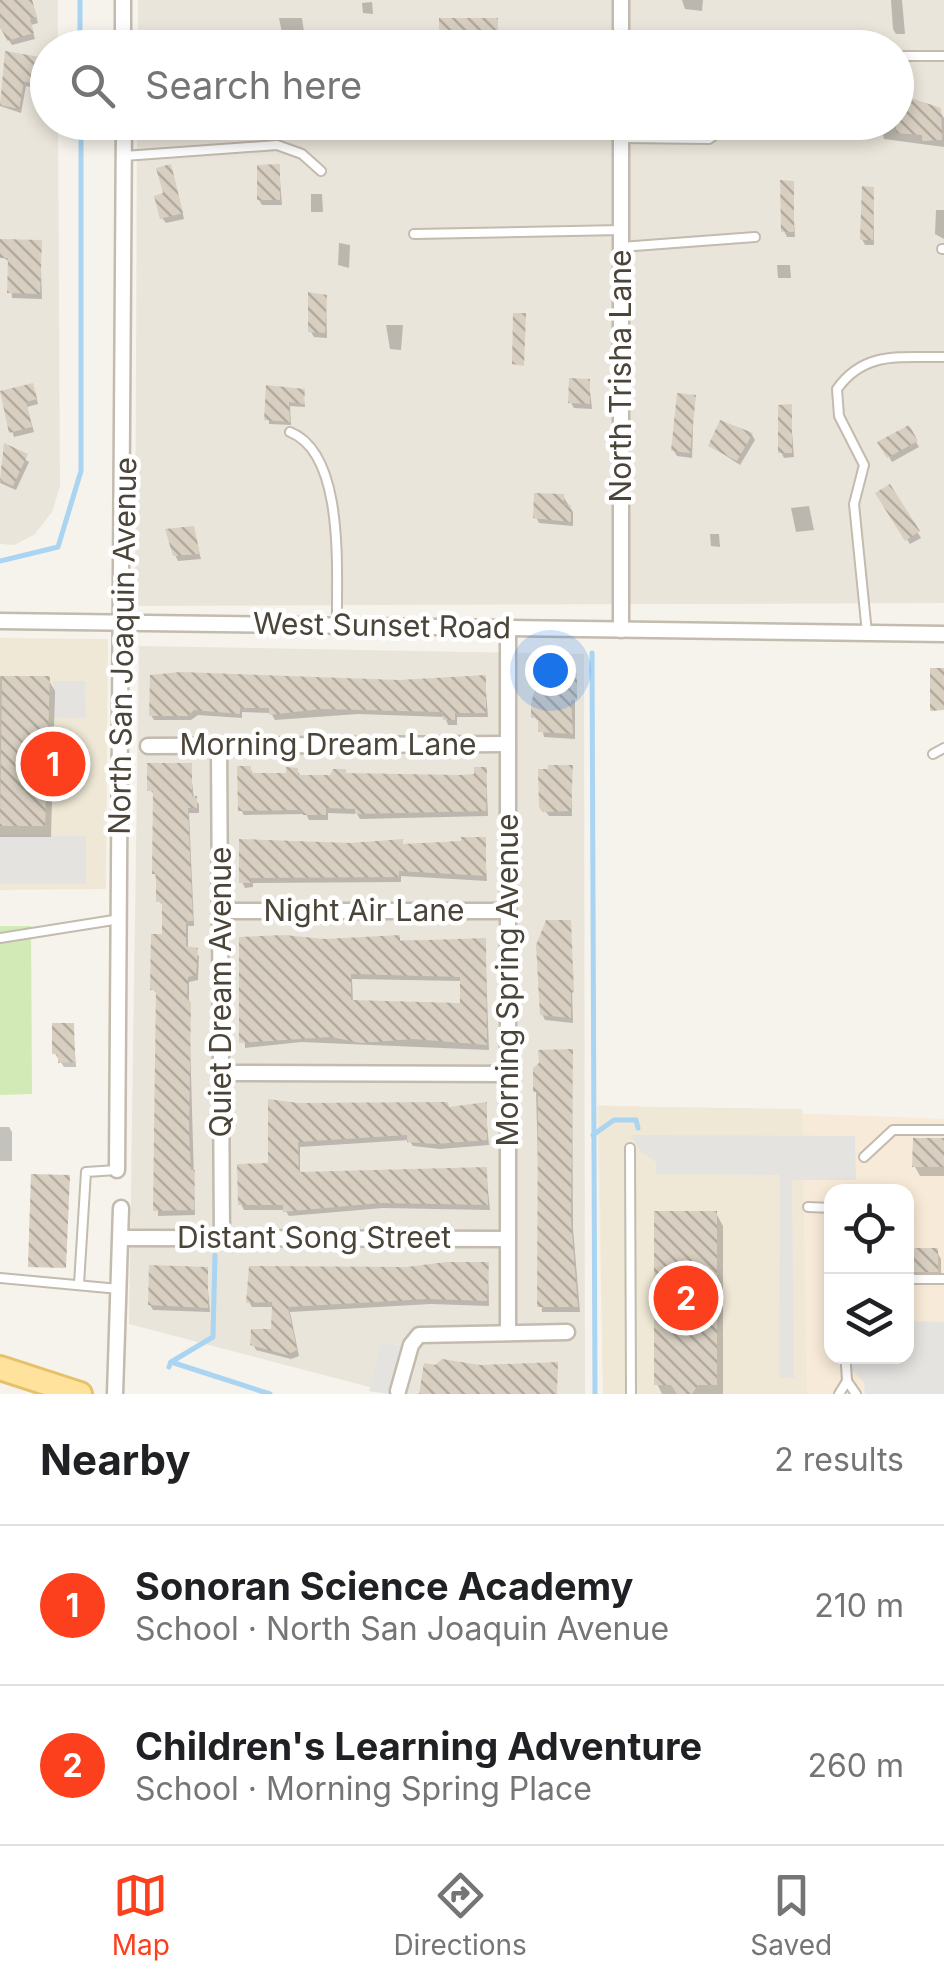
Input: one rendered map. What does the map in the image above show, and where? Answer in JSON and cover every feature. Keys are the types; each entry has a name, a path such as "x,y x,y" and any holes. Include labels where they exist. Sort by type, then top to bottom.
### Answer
{"main road":[{"path":"0,1368 80,1394"}],"street":[{"path":"123,0 123,30"},
{"path":"621,0 621,30"},
{"name":"North San Joaquin Avenue","path":"118,1170 124,140"},
{"name":"North Trisha Lane","path":"621,140 621,630"},
{"name":"West Sunset Road","path":"0,622 944,634"},
{"name":"Morning Spring Avenue","path":"508,628 508,1333"},
{"name":"Morning Dream Lane","path":"148,746 508,744"},
{"name":"Quiet Dream Avenue","path":"220,746 222,1238"},
{"name":"Night Air Lane","path":"220,911 508,911"},
{"path":"221,1072 508,1074"},
{"path":"115,1394 121,1208"},
{"name":"Distant Song Street","path":"120,1238 508,1239"},
{"path":"398,1390 411,1345 419,1335 568,1332"}],"lane":[{"path":"914,56 944,56"},
{"path":"124,156 277,146 302,154 322,171"},
{"path":"414,234 621,230"},
{"path":"621,247 755,238"},
{"path":"867,633 854,504 864,465 839,416 838,389 854,368 866,360 944,357"},
{"path":"290,432 303,437 319,455 334,511 337,625"},
{"path":"933,754 944,748"},
{"path":"0,938 120,920"},
{"path":"864,1157 893,1130 944,1130"},
{"path":"630,1148 631,1394"},
{"path":"78,1284 86,1172 118,1170"},
{"path":"808,1207 824,1208"},
{"path":"0,1278 119,1289"},
{"path":"914,1279 944,1279"},
{"path":"846,1366 847,1380 856,1394"},
{"path":"840,1394 847,1380"}],"shaded area":[{"path":"0,0 58,0 58,30 30,30 30,140 58,140 60,486 52,512 34,535 14,545 0,544"},
{"path":"138,0 944,0 944,603 135,606 137,140 914,140 914,30 138,30"},
{"path":"0,638 108,639 106,889 0,890"},
{"path":"139,646 584,654 585,1394 396,1394 129,1324"},
{"path":"53,681 85,681 86,718 54,718"},
{"path":"0,835 86,836 86,884 0,884"},
{"path":"597,1105 944,1119 944,1394 603,1394"},
{"path":"599,1106 802,1109 807,1394 603,1394"},
{"path":"631,1135 855,1136 856,1180 792,1180 794,1378 779,1378 780,1175 656,1174 656,1162 640,1151"},
{"path":"914,1321 944,1322 944,1394 865,1394 864,1382 846,1364 914,1364"},
{"path":"381,1341 401,1346 389,1394 369,1391"}],"green space":[{"path":"0,926 31,926 32,1094 0,1095"}],"building":[{"path":"0,0 32,0 37,17 30,19 33,30 30,34 7,41 0,26"},
{"path":"439,18 498,18 498,30 439,30"},
{"path":"5,51 30,55 30,83 24,82 19,109 0,105"},
{"path":"914,99 941,108 942,140 922,141 922,135 914,134"},
{"path":"171,164 183,213 160,219 154,196 163,193 156,168"},
{"path":"280,164 280,200 257,200 257,165"},
{"path":"780,180 794,181 794,232 781,232"},
{"path":"862,186 874,187 873,240 860,240"},
{"path":"0,239 42,240 40,294 7,293 8,258 0,258"},
{"path":"308,292 327,295 325,333 308,332"},
{"path":"513,313 526,313 524,366 512,364"},
{"path":"569,378 590,379 590,404 568,403"},
{"path":"33,383 37,399 26,402 32,427 9,433 0,391"},
{"path":"266,385 305,389 304,404 289,402 290,422 264,420"},
{"path":"677,393 696,395 690,453 671,451"},
{"path":"792,404 792,453 778,453 778,405"},
{"path":"720,420 753,433 737,461 708,446"},
{"path":"909,425 918,441 887,458 877,442"},
{"path":"4,443 28,454 13,486 0,480"},
{"path":"890,484 920,531 905,541 875,493"},
{"path":"534,493 564,494 564,505 571,505 571,522 533,518"},
{"path":"194,526 200,554 173,556 165,529"},
{"path":"930,668 944,668 944,710 930,711"},
{"path":"181,672 399,680 486,675 486,713 455,713 455,720 443,720 443,712 321,709 269,715 269,708 240,708 240,714 194,710 188,716 149,716 150,675"},
{"path":"539,673 577,673 577,700 571,700 573,734 538,732 538,718 531,718 531,704"},
{"path":"2,676 50,676 45,826 0,826"},
{"path":"147,763 192,763 192,796 197,796 197,808 188,808 193,921 186,921 186,946 198,948 196,975 188,977 187,998 191,1003 189,1132 191,1170 195,1170 194,1210 153,1211 156,990 150,990 151,934 162,934 162,902 156,902 156,874 152,874 153,791 147,791"},
{"path":"548,765 573,765 571,811 543,812 539,807 538,769 548,769"},
{"path":"237,766 251,766 251,773 286,773 286,767 298,768 298,775 330,775 333,769 346,769 346,773 461,775 474,774 474,767 487,767 486,811 355,814 355,809 326,808 326,815 303,815 303,810 238,811"},
{"path":"461,837 486,837 486,876 399,871 399,877 251,878 251,883 239,883 239,839 350,843 403,839 403,844 461,841"},
{"path":"546,920 571,920 571,1018 540,1015 536,945"},
{"path":"284,935 325,939 400,935 400,941 486,938 487,1045 414,1039 361,1043 331,1037 239,1043 239,937","holes":["351,974 460,977 460,1003 351,1000"]},
{"path":"52,1023 74,1023 75,1062 58,1063 58,1054 52,1054"},
{"path":"573,1049 571,1220 578,1307 537,1307 538,1092 533,1092 533,1068 539,1063 538,1050"},
{"path":"268,1099 298,1103 448,1102 449,1107 487,1102 487,1140 436,1144 407,1142 407,1135 298,1142 299,1172 487,1167 488,1205 379,1203 283,1212 283,1205 238,1205 237,1164 268,1163"},
{"path":"913,1138 944,1138 944,1167 912,1167"},
{"path":"31,1174 70,1175 66,1268 28,1267"},
{"path":"654,1211 717,1211 717,1385 698,1385 692,1394 677,1394 671,1385 654,1385"},
{"path":"914,1248 938,1248 938,1272 914,1272"},
{"path":"489,1262 487,1301 427,1299 288,1307 297,1350 287,1355 250,1345 251,1329 271,1329 272,1302 246,1303 249,1266 407,1267"},
{"path":"149,1265 208,1267 208,1308 148,1305"},
{"path":"442,1359 480,1365 558,1362 557,1394 419,1394 424,1363 435,1365"}],"waterway":[{"path":"80,0 80,30"},
{"path":"0,561 58,547 81,471 81,140"},
{"path":"592,653 595,1394"},
{"path":"593,1135 614,1120 636,1120 638,1128"},
{"path":"171,1362 213,1337 215,1255"},
{"path":"169,1367 171,1362 270,1394"}],"place":[{"name":"Sonoran Science Academy","path":"53,764"},
{"name":"Children's Learning Adventure","path":"686,1298"}]}
